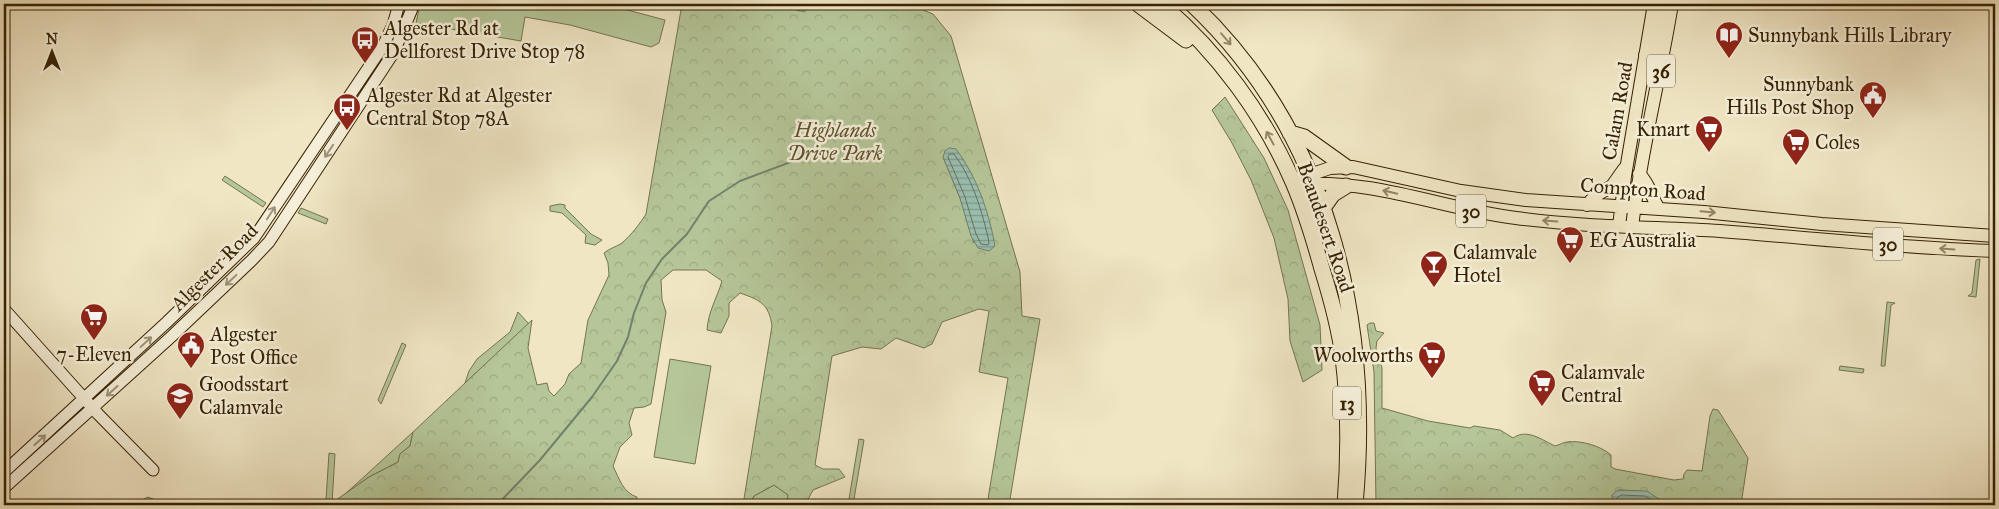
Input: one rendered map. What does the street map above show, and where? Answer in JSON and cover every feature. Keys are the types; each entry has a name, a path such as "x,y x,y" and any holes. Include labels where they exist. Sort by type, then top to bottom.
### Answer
{"highway":[{"path":"1138,4 1177,32 1208,60 1223,68"},
{"name":"Beaudesert Road","path":"1161,4 1204,46 1223,68 1257,116 1293,182 1320,260 1336,318 1341,346 1348,419 1348,464 1345,505"},
{"name":"Beaudesert Road","path":"1192,4 1224,36 1271,100 1290,133 1312,179 1323,208 1341,267 1356,362 1359,450 1355,505"},
{"name":"30","path":"1290,133 1304,138 1346,167"},
{"path":"1323,208 1333,194 1346,186"}],"main road":[{"name":"Algester Road","path":"4,472 85,399 254,238 384,46 399,4"},
{"name":"Algester Road","path":"4,488 93,408 269,242 394,52 414,4"},
{"name":"Calam Road","path":"1618,226 1626,166 1654,4"},
{"path":"1645,55 1652,54 1655,51 1662,16 1671,4"},
{"name":"Calam Road","path":"1632,226 1639,174 1660,77 1671,4"},
{"path":"1587,205 1595,196 1612,186 1626,166"},
{"name":"Compton Road","path":"1312,179 1330,168 1360,167 1489,195 1587,205 1995,236"},
{"path":"1639,174 1648,183 1653,201 1659,209"},
{"name":"Compton Road","path":"1293,182 1312,179 1379,190 1455,208 1508,217 1995,251"},
{"path":"4,309 93,408 153,470"}],"green space":[{"path":"420,4 605,4 665,20 659,43 651,47 570,25 525,17 521,41 416,23"},
{"name":"Highlands Drive Park","path":"682,4 724,4 728,8 738,10 765,4 778,4 799,11 811,6 811,4 911,5 933,14 951,36 1020,272 1022,316 1040,319 1009,505 987,505 1008,378 979,372 989,311 979,309 942,322 932,344 924,348 896,338 881,349 862,347 832,356 815,465 823,469 839,469 845,477 813,490 805,505 787,505 788,495 774,485 754,496 749,505 743,505 772,326 771,319 762,304 740,293 729,303 729,316 721,333 707,330 711,311 722,281 706,270 673,270 661,280 662,300 666,312 651,404 634,408 629,423 632,435 620,447 613,466 625,489 637,497 636,505 329,505 369,477 398,462 400,454 410,446 413,432 532,320 528,348 537,385 547,383 549,391 554,396 565,384 569,374 581,363 588,320 609,275 608,263 604,253 622,243 646,214","holes":["943,157 962,158 982,198 974,243 960,198"]},
{"path":"1225,97 1264,158 1288,210 1320,325 1322,370 1303,382 1290,341 1288,299 1274,238 1251,180 1212,110"},
{"path":"225,176 266,203 263,207 222,180"},
{"path":"565,205 565,208 591,234 602,240 595,245 585,243 586,235 562,213 550,211 550,206"},
{"path":"301,208 328,219 326,224 298,213"},
{"path":"1980,259 1976,297 1968,296 1972,293 1976,260"},
{"path":"1887,302 1895,303 1891,305 1885,366 1881,366"},
{"path":"518,312 529,324 465,383 469,371 477,359 510,332"},
{"path":"1374,323 1376,331 1384,333 1377,341 1376,348 1382,368 1382,408 1428,421 1470,428 1474,426 1500,430 1513,438 1518,435 1529,435 1540,438 1555,446 1566,442 1590,444 1611,455 1611,467 1615,469 1674,480 1683,479 1687,470 1702,471 1710,416 1713,409 1718,410 1748,458 1741,505 1659,505 1659,499 1636,491 1619,490 1609,505 1376,505 1374,372 1367,325"},
{"path":"402,343 406,345 381,404 378,400"},
{"path":"670,359 711,366 695,464 654,457"},
{"path":"1840,366 1864,369 1863,373 1839,370"},
{"path":"413,432 410,446 400,454 398,462 369,477 343,496"},
{"path":"859,439 864,440 853,505 848,505"},
{"path":"329,453 335,454 332,503 321,505 326,500"},
{"path":"774,485 788,495 787,505 749,505 754,496"},
{"path":"148,497 159,505 139,505 142,500"}],"water":[{"path":"724,4 766,4 738,10"},
{"path":"779,4 811,4 811,6 804,12"},
{"path":"949,148 956,149 970,171 981,195 995,246 989,251 978,248 971,236 960,198 943,157 945,151"},
{"path":"1618,490 1647,491 1659,499 1659,505 1609,505 1612,495"}],"waterway":[{"path":"497,505 540,460 592,397 617,361 628,337 634,313 646,283 662,259 687,234 709,201 740,181 820,151"}],"place":[{"name":"Sunnybank Hills Library","path":"1729,59"},
{"name":"Algester Rd at Dellforest Drive Stop 78","path":"365,64"},
{"name":"Sunnybank Hills Post Shop","path":"1873,119"},
{"name":"Algester Rd at Algester Central Stop 78A","path":"347,131"},
{"name":"Kmart","path":"1709,153"},
{"name":"Coles","path":"1796,166"},
{"name":"EG Australia","path":"1570,264"},
{"name":"Calamvale Hotel","path":"1434,288"},
{"name":"7-Eleven","path":"94,341"},
{"name":"Algester Post Office","path":"191,369"},
{"name":"Woolworths","path":"1432,379"},
{"name":"Calamvale Central","path":"1542,407"},
{"name":"Goodsstart Calamvale","path":"180,420"}]}
